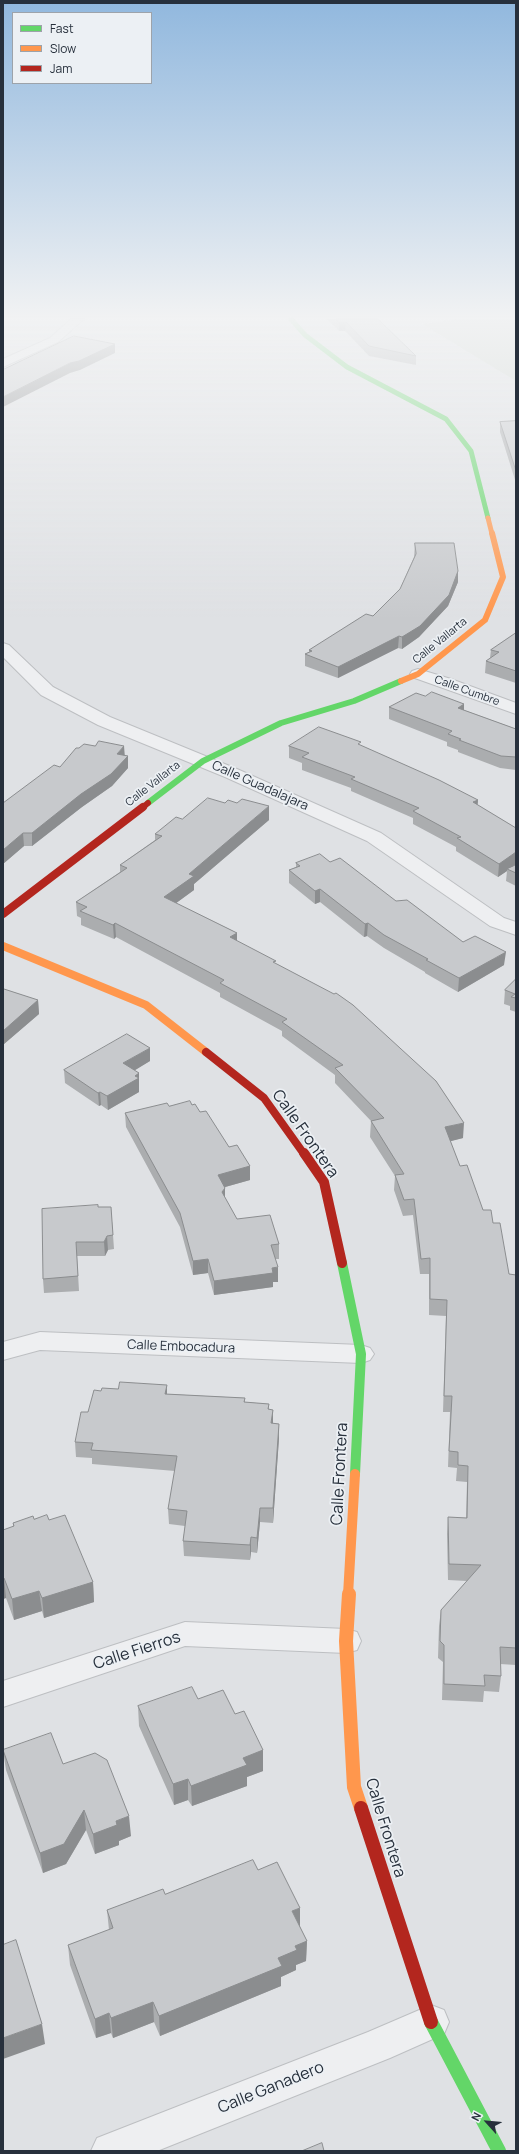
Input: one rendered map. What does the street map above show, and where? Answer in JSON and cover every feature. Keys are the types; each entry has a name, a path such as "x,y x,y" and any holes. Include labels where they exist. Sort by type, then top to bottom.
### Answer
{"street":[{"name":"Calle Vallarta","path":"3,914 202,761 281,723 354,701 418,674 485,620 503,577 471,451 446,420"},
{"name":"Calle Guadalajara","path":"3,648 47,691 104,721 202,761 374,837 497,922 516,929"},
{"name":"Calle Cumbre","path":"418,674 445,682 516,709"},
{"name":"Calle Frontera","path":"3,946 146,1005 264,1098 324,1182 361,1354 346,1641 354,1787 431,2022 499,2151"},
{"name":"Calle Embocadura","path":"3,1352 40,1341 361,1354"},
{"name":"Calle Fierros","path":"3,1694 185,1634 346,1641"},
{"name":"Calle Ganadero","path":"110,2151 377,2046 431,2022"}],"building":[{"path":"516,421 516,471 500,422"},
{"path":"415,543 454,543 458,571 449,595 420,626 402,637 399,636 338,667 305,654 312,651 309,650 366,614 373,616 400,589 416,554"},
{"path":"516,633 516,671 486,661 499,652 491,650"},
{"path":"432,692 464,704 458,708 516,729 516,757 501,756 459,740 461,739 448,734 452,731 389,707 416,693 425,696"},
{"path":"319,727 361,742 358,744 439,780 478,800 473,802 516,828 516,852 499,864 457,838 461,837 413,811 419,808 351,779 355,777 302,757 309,753 289,746"},
{"path":"99,741 124,746 117,754 128,756 111,774 81,794 32,833 23,833 3,850 3,803 54,765 60,767 76,748 79,748 84,744 95,746"},
{"path":"208,798 225,803 228,800 237,803 242,799 269,806 189,874 194,876 164,897 237,933 230,937 276,961 273,962 334,994 336,993 353,1005 436,1081 464,1123 445,1127 460,1166 467,1165 483,1210 491,1210 493,1223 500,1223 509,1274 516,1275 516,1648 500,1647 501,1676 484,1675 485,1686 444,1684 444,1645 440,1641 441,1610 481,1565 449,1564 448,1517 467,1518 468,1466 458,1465 458,1452 449,1451 452,1396 444,1396 447,1300 430,1299 430,1258 421,1259 414,1199 404,1200 395,1175 404,1174 371,1121 384,1118 335,1068 343,1065 282,1022 287,1019 220,983 224,980 115,923 113,925 80,911 87,907 76,902 127,868 120,865 162,836 155,834 176,817 182,819"},
{"path":"320,854 330,862 340,858 396,901 407,900 463,942 475,936 506,952 459,978 384,935 368,923 365,924 320,889 315,891 289,870 300,866 296,863"},
{"path":"516,865 516,873 507,869"},
{"path":"516,979 516,998 511,997 515,994 505,990"},
{"path":"3,989 38,1000 3,1031"},
{"path":"127,1034 150,1048 123,1063 139,1073 135,1076 139,1078 107,1096 100,1092 98,1093 64,1070"},
{"path":"190,1101 192,1105 195,1104 200,1112 206,1111 229,1147 237,1145 250,1166 218,1175 225,1188 222,1192 237,1219 270,1215 279,1244 271,1245 278,1267 272,1268 273,1273 214,1281 208,1259 193,1261 180,1213 125,1113 167,1103 169,1106"},
{"path":"98,1205 98,1207 111,1207 113,1235 107,1236 104,1242 76,1242 78,1276 43,1279 42,1209"},
{"path":"120,1382 167,1385 165,1394 245,1398 244,1402 269,1404 268,1409 273,1410 271,1423 279,1424 273,1508 260,1508 257,1538 251,1537 250,1545 183,1541 187,1511 168,1509 177,1456 91,1450 93,1443 75,1442 81,1412 88,1412 94,1390 101,1391 102,1388 118,1389"},
{"path":"47,1515 49,1520 65,1515 93,1582 42,1598 39,1591 12,1599 3,1578 3,1530 14,1526 13,1523 33,1516 34,1519"},
{"path":"192,1687 198,1699 223,1690 235,1714 244,1711 263,1750 243,1758 247,1765 191,1786 188,1779 173,1784 138,1706"},
{"path":"51,1733 63,1764 95,1753 107,1760 129,1816 116,1821 117,1825 93,1834 84,1810 64,1844 40,1853 3,1750"},
{"path":"253,1860 258,1870 277,1862 300,1908 292,1911 307,1941 295,1946 297,1950 278,1958 282,1966 159,2016 153,2002 111,2018 109,2013 95,2019 68,1945 113,1928 107,1910 163,1889 165,1894"},
{"path":"16,1940 42,2024 3,2038 3,1945"},
{"path":"322,2143 324,2151 302,2151"}],"traffic: fast":[{"path":"446,420 471,451 488,518"},
{"path":"148,803 203,761 281,723 354,701 401,681"},
{"path":"342,1263 361,1354 355,1474"},
{"path":"431,2022 499,2151"}],"traffic: slow":[{"path":"401,681 418,674 485,620 503,577 488,518"},
{"path":"3,946 146,1005 206,1052"},
{"path":"355,1474 346,1641 354,1787 361,1808"}],"traffic: jam":[{"path":"3,914 148,803"},
{"path":"206,1052 264,1098 324,1182 342,1263"},
{"path":"361,1808 431,2022"}]}
